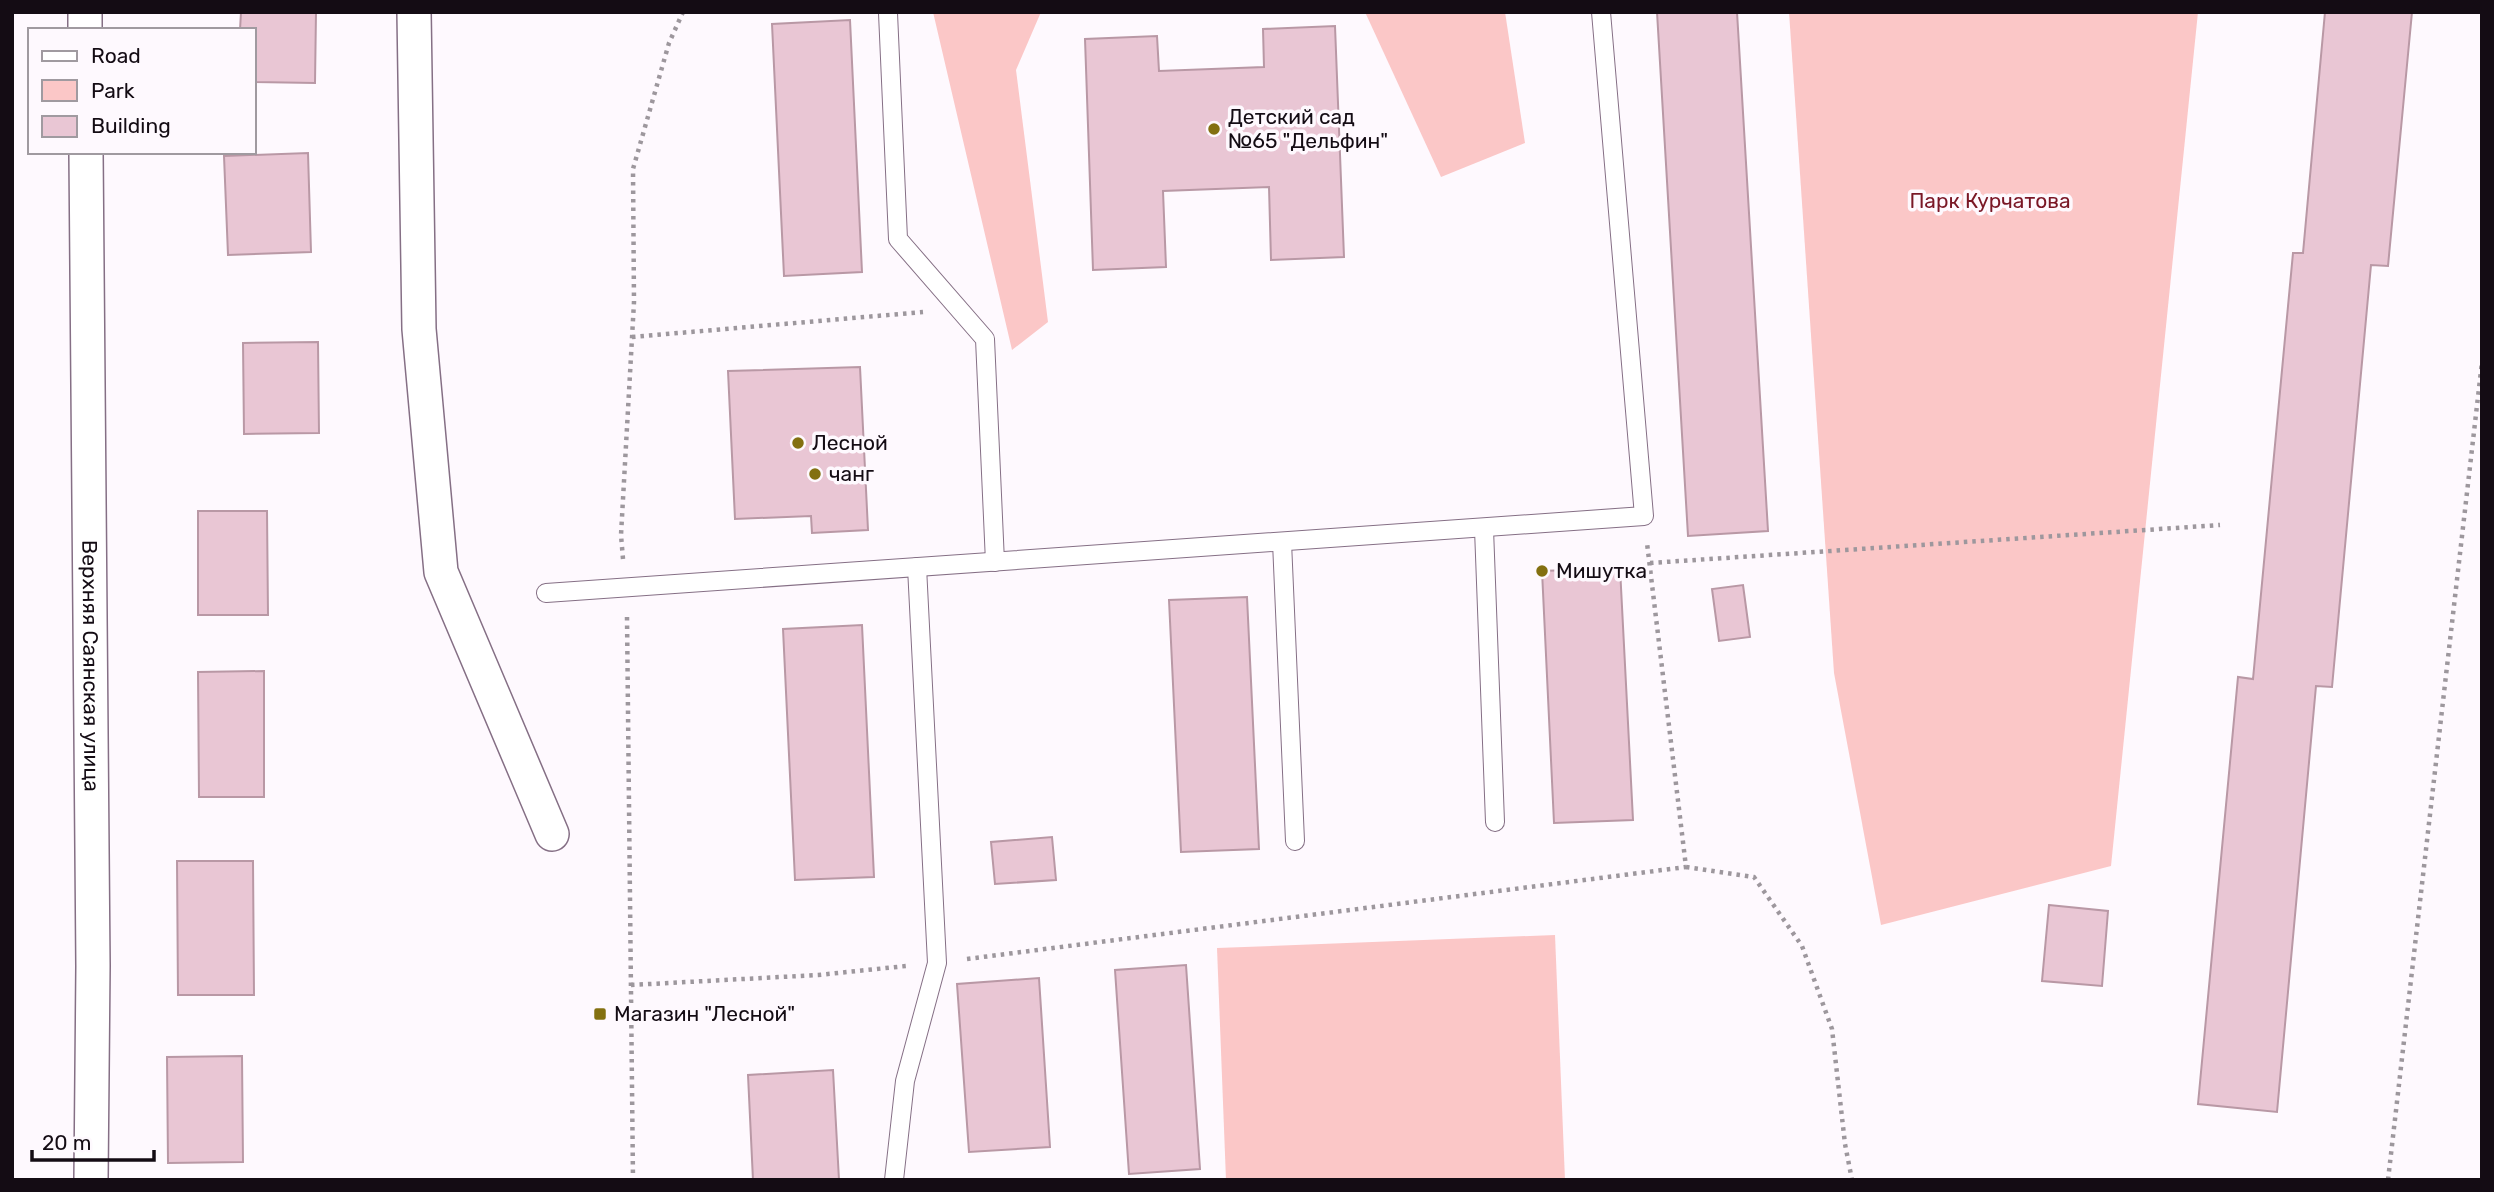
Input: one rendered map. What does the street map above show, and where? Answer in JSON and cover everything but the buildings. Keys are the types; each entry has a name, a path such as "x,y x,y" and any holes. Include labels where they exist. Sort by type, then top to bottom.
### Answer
{"street":[{"path":"414,12 419,329 441,572 552,834"},
{"name":"Верхняя Саянская улица","path":"86,154 93,966 91,1180"}],"lane":[{"path":"546,593 1644,516 1601,12"},
{"path":"888,13 898,239 985,339 995,562"},
{"path":"1484,528 1495,822"},
{"path":"1282,542 1296,841"},
{"path":"894,1180 905,1081 937,963 917,567"}],"path":[{"path":"632,338 959,309"},
{"path":"2388,1180 2482,362"},
{"path":"1644,516 1686,867"},
{"path":"1650,563 2220,525"},
{"path":"631,985 818,975 937,963 1686,867 1754,877 1802,946 1832,1029 1844,1144 1852,1180"}],"green space":[{"path":"933,12 1041,12 1016,70 1048,322 1012,350"},
{"path":"1365,12 1505,12 1525,143 1441,177"},
{"name":"Парк Курчатова","path":"1789,12 2198,12 2111,866 1881,925 1834,673"},
{"path":"1555,935 1565,1180 1226,1180 1217,948"}],"place":[{"name":"Детский сад №65 \"Дельфин\"","path":"1214,129"},
{"name":"Лесной","path":"798,443"},
{"name":"чанг","path":"815,474"},
{"name":"Мишутка","path":"1542,571"},
{"name":"Магазин \"Лесной\"","path":"600,1014"}]}
